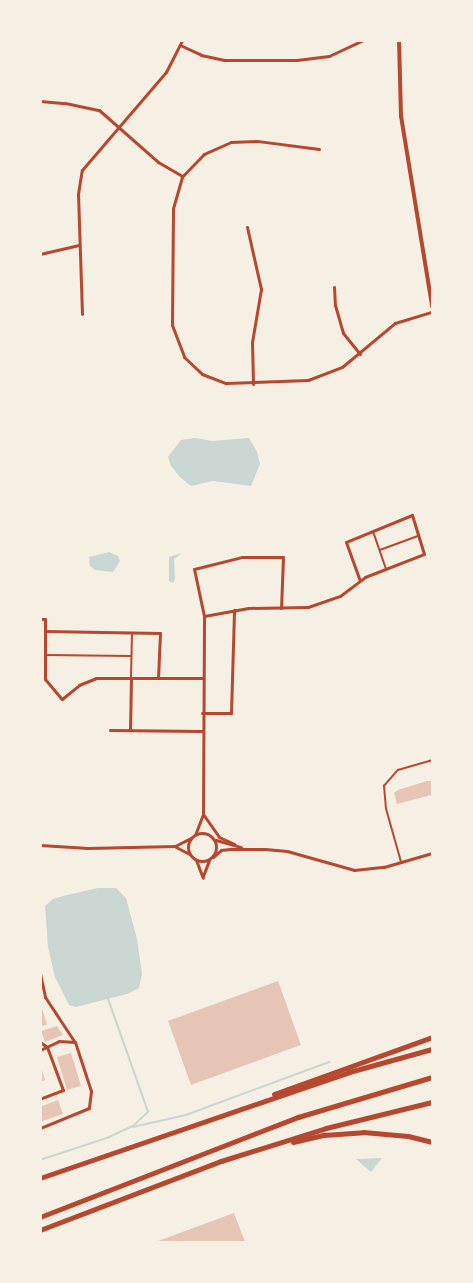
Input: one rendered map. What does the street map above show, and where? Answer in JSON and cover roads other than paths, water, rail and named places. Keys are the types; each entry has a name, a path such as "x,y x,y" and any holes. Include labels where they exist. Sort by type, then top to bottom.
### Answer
{"highway":[{"path":"200,1123 306,1081 432,1037"},
{"path":"40,1178 349,1072 432,1049"},
{"path":"40,1217 298,1116 432,1077"},
{"path":"40,1230 221,1161 326,1128 432,1102"},
{"path":"259,1150 345,1133 387,1134 432,1142"}],"street":[{"path":"82,314 78,194 82,170 166,72 181,43 201,55 225,60 297,60 329,56 363,40"},
{"path":"399,40 400,116 432,306"},
{"path":"40,101 91,107 104,113 120,125 158,162 182,177"},
{"path":"319,149 256,141 231,142 204,154 182,177 176,192 172,225 174,335 184,357 202,374 226,383 253,384 308,380 336,370 360,354 395,323 432,312"},
{"path":"247,227 261,289 252,342 253,384"},
{"path":"40,254 79,245"},
{"path":"334,288 334,305 343,333 360,354"},
{"path":"204,616 234,610 308,607 323,604 340,596 360,581 424,554 412,515 346,542 360,581"},
{"path":"195,835 202,814 204,616 194,569 242,557 283,557 281,608"},
{"path":"202,712 231,713 234,610"},
{"path":"43,619 45,679 62,699 79,685 92,680 202,678"},
{"path":"45,631 160,633 158,678"},
{"path":"130,730 131,678"},
{"path":"110,730 202,731"},
{"path":"202,814 219,837 243,848"},
{"path":"40,845 88,848 174,846 203,833 214,839 234,844"},
{"path":"191,838 188,848 203,878 216,848 214,839"},
{"path":"174,846 193,858 211,858 222,850 243,848 287,851 354,870 402,863 432,853"},
{"path":"40,974 45,997 75,1042 91,1091 88,1108 40,1128"},
{"path":"40,1050 59,1041 75,1042"},
{"path":"40,1042 47,1047 63,1090 40,1099"}],"lane":[{"path":"373,531 386,569"},
{"path":"380,550 419,536"},
{"path":"131,678 132,633"},
{"path":"44,655 131,656"},
{"path":"402,863 386,808 384,786 398,770 432,760"}],"waterway":[{"path":"40,1160 107,1138 133,1126 148,1112 108,999"},
{"path":"133,1127 186,1115 329,1062"}]}
